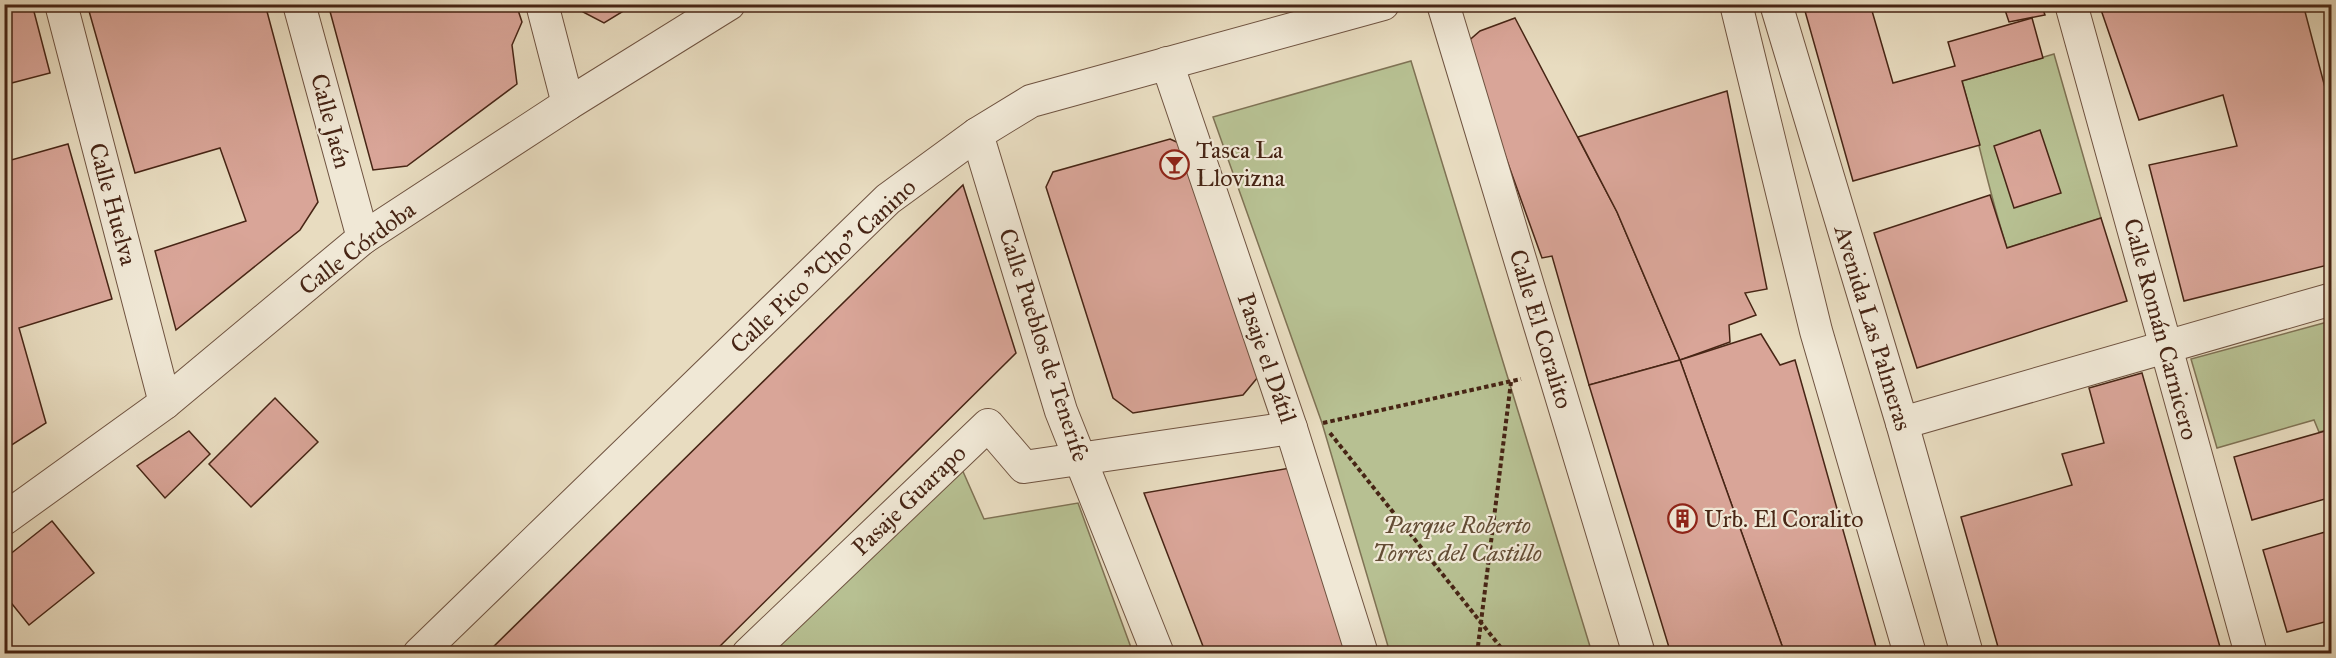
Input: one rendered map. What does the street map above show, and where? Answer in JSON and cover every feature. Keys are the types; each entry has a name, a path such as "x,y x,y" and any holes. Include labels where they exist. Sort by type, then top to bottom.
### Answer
{"street":[{"name":"Calle Huelva","path":"61,4 165,403"},
{"name":"Calle Jaén","path":"300,4 363,238"},
{"path":"542,4 568,104"},
{"name":"Calle Córdoba","path":"4,519 165,403 363,238 568,104 729,4"},
{"name":"Calle Pico \"Cho\" Canino","path":"419,654 888,199 977,134 1031,101 1383,4"},
{"name":"Calle El Coralito","path":"1443,4 1639,654"},
{"name":"Avenida Las Palmeras","path":"1736,4 1816,330 1910,654"},
{"name":"Avenida Las Palmeras","path":"1776,4 1902,423 1967,654"},
{"name":"Calle Román Carnicero","path":"2071,4 2251,654"},
{"name":"Pasaje el Dátil","path":"1167,63 1291,428 1362,654"},
{"name":"Calle Pueblos de Tenerife","path":"977,134 1060,411 1158,654"},
{"path":"1902,423 2331,299"},
{"name":"Pasaje Guarapo","path":"748,654 988,425 1024,467 1080,460"},
{"path":"1080,460 1291,428"}],"path":[{"path":"1291,428 1511,382 1553,369"},
{"path":"1477,654 1511,382"},
{"path":"1322,423 1506,654"}],"green space":[{"path":"2054,54 2101,218 2007,248 1962,81"},
{"name":"Parque Roberto Torres del Castillo","path":"1411,61 1592,653 1390,653 1322,423 1213,117"},
{"path":"2331,321 2331,429 2319,432 2314,420 2217,448 2191,359"},
{"path":"961,467 984,519 1078,503 1133,653 769,654"}],"building":[{"path":"4,4 32,4 50,73 4,85"},
{"path":"87,4 265,4 318,202 300,230 176,330 155,251 246,221 220,148 135,173"},
{"path":"328,4 516,4 522,22 512,45 517,84 407,166 373,170"},
{"path":"581,4 635,4 604,23 583,12"},
{"path":"1803,4 1870,4 1893,83 1955,66 1948,42 2032,18 2043,58 1962,81 1980,145 1853,181"},
{"path":"2003,4 2041,4 2045,15 2009,22"},
{"path":"2099,4 2303,4 2332,114 2332,264 2184,301 2149,165 2237,146 2223,95 2139,120"},
{"path":"1515,18 1617,212 1680,360 1589,385 1552,256 1542,258 1465,44 1480,31"},
{"path":"1727,91 1767,289 1745,293 1756,315 1729,325 1730,342 1680,360 1617,212 1578,137"},
{"path":"2040,130 2061,193 2014,208 1994,146"},
{"path":"1170,139 1190,148 1258,377 1243,395 1133,413 1113,398 1046,187 1053,172"},
{"path":"68,144 112,299 19,328 46,423 4,450 4,162"},
{"path":"963,185 1016,353 712,654 486,654"},
{"path":"1990,195 2007,248 2101,218 2127,301 1917,368 1874,233"},
{"path":"1761,334 1780,365 1795,360 1878,654 1785,654 1680,360"},
{"name":"Urb. El Coralito","path":"1680,360 1785,654 1671,654 1589,385"},
{"path":"2142,373 2222,654 2000,654 1961,517 2072,485 2062,454 2104,443 2089,388"},
{"path":"275,398 318,442 251,507 209,464"},
{"path":"2332,429 2332,497 2252,520 2234,457"},
{"path":"189,431 210,454 165,498 137,466"},
{"path":"1290,468 1349,654 1206,654 1144,493"},
{"path":"52,521 94,573 29,625 4,594 4,559"},
{"path":"2332,530 2332,620 2287,632 2263,550"}],"place":[{"name":"Tasca La Llovizna","path":"1175,164"},
{"name":"Urb. El Coralito","path":"1683,519"}]}
